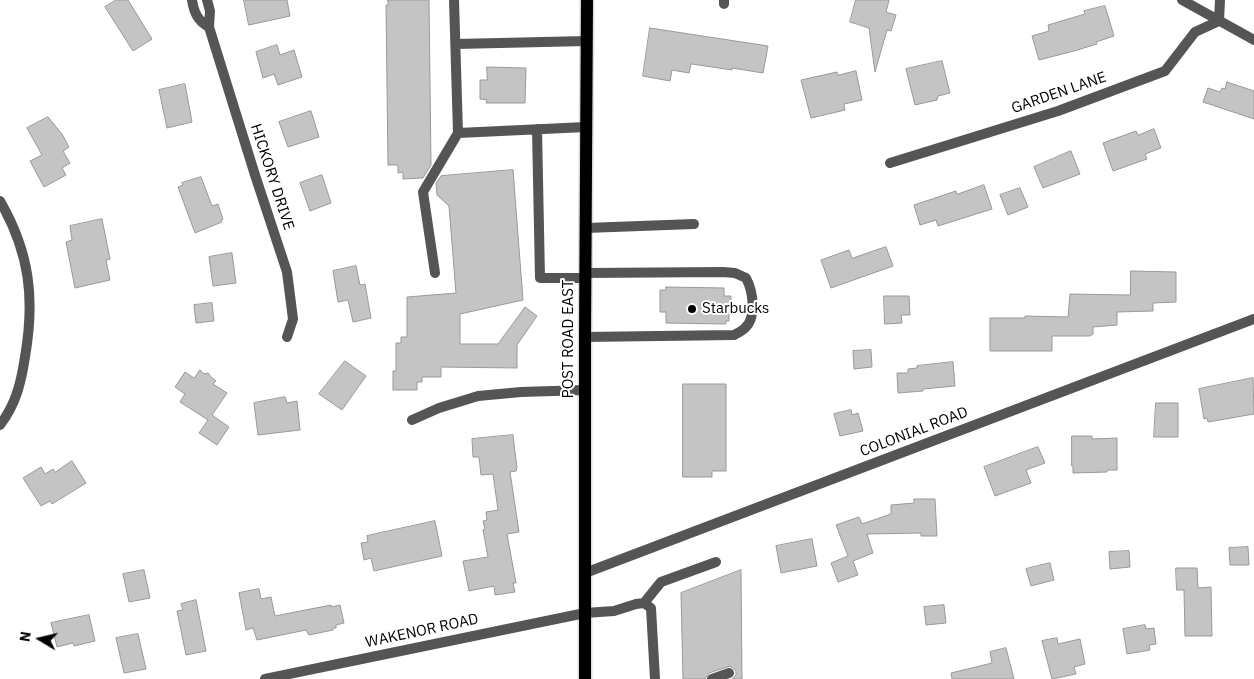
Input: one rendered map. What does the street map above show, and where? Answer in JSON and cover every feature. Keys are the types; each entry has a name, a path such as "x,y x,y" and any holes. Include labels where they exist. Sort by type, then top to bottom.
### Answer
{"main road":[{"name":"POST ROAD EAST","path":"585,679 584,390 587,0"}],"street":[{"name":"HICKORY DRIVE","path":"192,0 194,12 200,22 209,27"},
{"name":"HICKORY DRIVE","path":"207,0 210,11 209,27 287,272 293,319 287,338"},
{"path":"435,273 423,192 458,134 454,0"},
{"path":"1182,0 1254,40"},
{"path":"1218,21 1220,0"},
{"name":"GARDEN LANE","path":"890,164 1058,111 1165,71 1195,32 1218,21"},
{"path":"456,44 587,40"},
{"path":"458,134 586,127"},
{"path":"538,129 540,278 585,275 723,272 742,276 749,283 752,297 751,317 744,329 734,335 585,337"},
{"path":"0,201 18,238 25,259 31,299 29,333 21,382 17,397 0,425"},
{"path":"586,228 694,224"},
{"name":"COLONIAL ROAD","path":"585,573 1254,319"},
{"path":"412,420 439,408 478,396 520,392 584,390"},
{"path":"655,679 651,608 644,603 660,582 716,562"},
{"name":"WAKENOR ROAD","path":"265,679 585,613 614,611 644,603"},
{"path":"712,679 729,673"}],"building":[{"path":"116,0 128,0 152,39 133,51 105,7"},
{"path":"244,0 287,0 290,16 249,25"},
{"path":"388,0 429,0 431,165 423,178 403,179 403,172 398,173 398,165 388,165 386,5 388,5"},
{"path":"856,0 889,0 886,12 896,15 891,31 887,30 875,72 869,28 850,22"},
{"path":"1105,6 1114,36 1096,42 1097,44 1039,60 1032,36 1049,31 1048,25 1085,14 1084,11"},
{"path":"650,28 768,46 763,73 691,64 689,73 672,70 670,81 643,76"},
{"path":"277,45 280,55 294,50 302,77 278,85 274,74 263,78 256,52"},
{"path":"942,61 950,93 938,96 937,100 915,105 906,69"},
{"path":"487,67 526,68 525,103 486,103 487,100 480,99 480,80 487,80"},
{"path":"856,71 862,100 844,104 845,110 811,118 801,80 837,72 838,75"},
{"path":"1227,82 1254,91 1254,119 1203,102 1208,88 1220,92 1222,88 1225,89"},
{"path":"185,84 192,122 167,128 159,90"},
{"path":"311,111 319,137 288,147 279,122"},
{"path":"48,117 62,134 69,147 63,151 70,163 62,168 66,175 44,187 30,161 42,155 27,128"},
{"path":"1154,129 1161,148 1145,154 1147,159 1113,171 1103,143 1136,131 1138,135"},
{"path":"1071,151 1080,174 1043,188 1034,167"},
{"path":"513,170 523,300 460,314 460,344 498,344 525,307 537,316 517,345 517,368 441,367 441,377 422,377 422,382 417,382 417,390 393,390 393,371 396,371 396,343 401,343 401,337 407,337 407,297 456,293 449,206 437,195 436,183 441,176"},
{"path":"322,175 331,203 310,211 300,183"},
{"path":"201,177 212,206 218,204 223,219 221,220 222,222 195,233 178,187 183,185 182,183"},
{"path":"984,185 992,209 938,226 936,220 920,225 914,205 956,191 957,194"},
{"path":"1020,188 1028,207 1008,215 1000,195"},
{"path":"102,219 110,259 106,260 110,280 75,288 66,242 72,240 70,226"},
{"path":"886,247 893,266 831,288 821,260 849,250 852,258"},
{"path":"232,253 236,283 213,286 209,257"},
{"path":"356,266 360,285 365,284 371,318 353,322 348,300 338,302 333,271"},
{"path":"1131,271 1176,272 1176,302 1153,303 1153,311 1117,312 1117,325 1093,327 1093,334 1090,336 1052,336 1052,351 990,351 990,318 1025,318 1025,316 1068,317 1070,294 1130,295"},
{"path":"666,287 724,288 724,296 731,296 729,321 726,321 726,324 666,323 666,312 660,312 660,290 666,290"},
{"path":"884,296 909,296 910,315 901,315 902,323 885,324"},
{"path":"212,303 214,321 196,323 194,305"},
{"path":"871,350 872,367 854,369 853,351"},
{"path":"345,361 366,376 342,410 319,394"},
{"path":"953,362 955,386 898,393 897,373 908,373 908,369 917,368 917,366"},
{"path":"200,370 204,374 208,373 216,381 213,384 227,393 212,415 229,427 217,445 199,433 208,420 180,402 185,394 175,387 185,372 194,378"},
{"path":"1253,378 1254,414 1208,422 1207,418 1204,419 1199,389"},
{"path":"683,384 726,384 726,471 712,471 712,477 683,477"},
{"path":"285,397 287,403 297,401 300,430 258,435 254,403"},
{"path":"1156,403 1178,403 1178,437 1154,437"},
{"path":"851,410 852,415 858,413 863,431 840,436 834,414"},
{"path":"513,435 517,468 516,471 510,472 519,532 507,534 516,583 513,583 515,592 495,595 494,586 469,591 463,561 488,557 483,521 487,520 486,512 498,510 493,474 481,475 479,457 473,457 472,439"},
{"path":"1072,436 1092,436 1092,439 1117,438 1117,470 1073,473"},
{"path":"1038,447 1045,463 1026,470 1031,483 995,496 984,467"},
{"path":"72,461 86,483 52,504 50,501 41,506 23,478 41,467 45,474 53,469 55,472"},
{"path":"914,499 935,499 937,536 921,536 921,533 867,534 873,553 853,561 858,575 838,582 831,563 848,556 836,525 859,517 862,524 891,514 891,505 914,503"},
{"path":"435,521 442,556 374,571 371,558 364,560 361,543 368,542 367,536"},
{"path":"812,539 817,566 781,573 776,546"},
{"path":"1248,547 1249,565 1230,565 1229,548"},
{"path":"1129,551 1130,567 1110,569 1109,552"},
{"path":"1050,563 1054,580 1031,586 1026,569"},
{"path":"1176,568 1197,568 1198,588 1211,587 1212,636 1185,636 1184,590 1177,590"},
{"path":"144,570 150,598 129,602 123,574"},
{"path":"741,570 742,679 732,679 736,675 736,671 730,666 709,673 705,679 683,679 681,593"},
{"path":"259,589 261,599 271,597 275,616 331,605 331,607 340,605 344,623 336,625 336,628 333,628 333,630 309,635 306,630 257,640 253,628 246,630 239,593"},
{"path":"196,600 206,651 186,655 177,611 183,610 181,604"},
{"path":"944,605 946,623 926,625 924,607"},
{"path":"89,615 95,641 74,646 73,643 57,647 51,623"},
{"path":"1145,625 1146,629 1154,628 1156,644 1149,645 1150,650 1127,654 1123,629"},
{"path":"138,634 146,669 124,673 116,638"},
{"path":"1057,638 1058,644 1080,639 1085,664 1074,667 1076,674 1052,679 1042,641"},
{"path":"1006,648 1014,679 952,679 951,673 992,663 990,652"}],"place":[{"name":"Starbucks","path":"692,309"}]}
